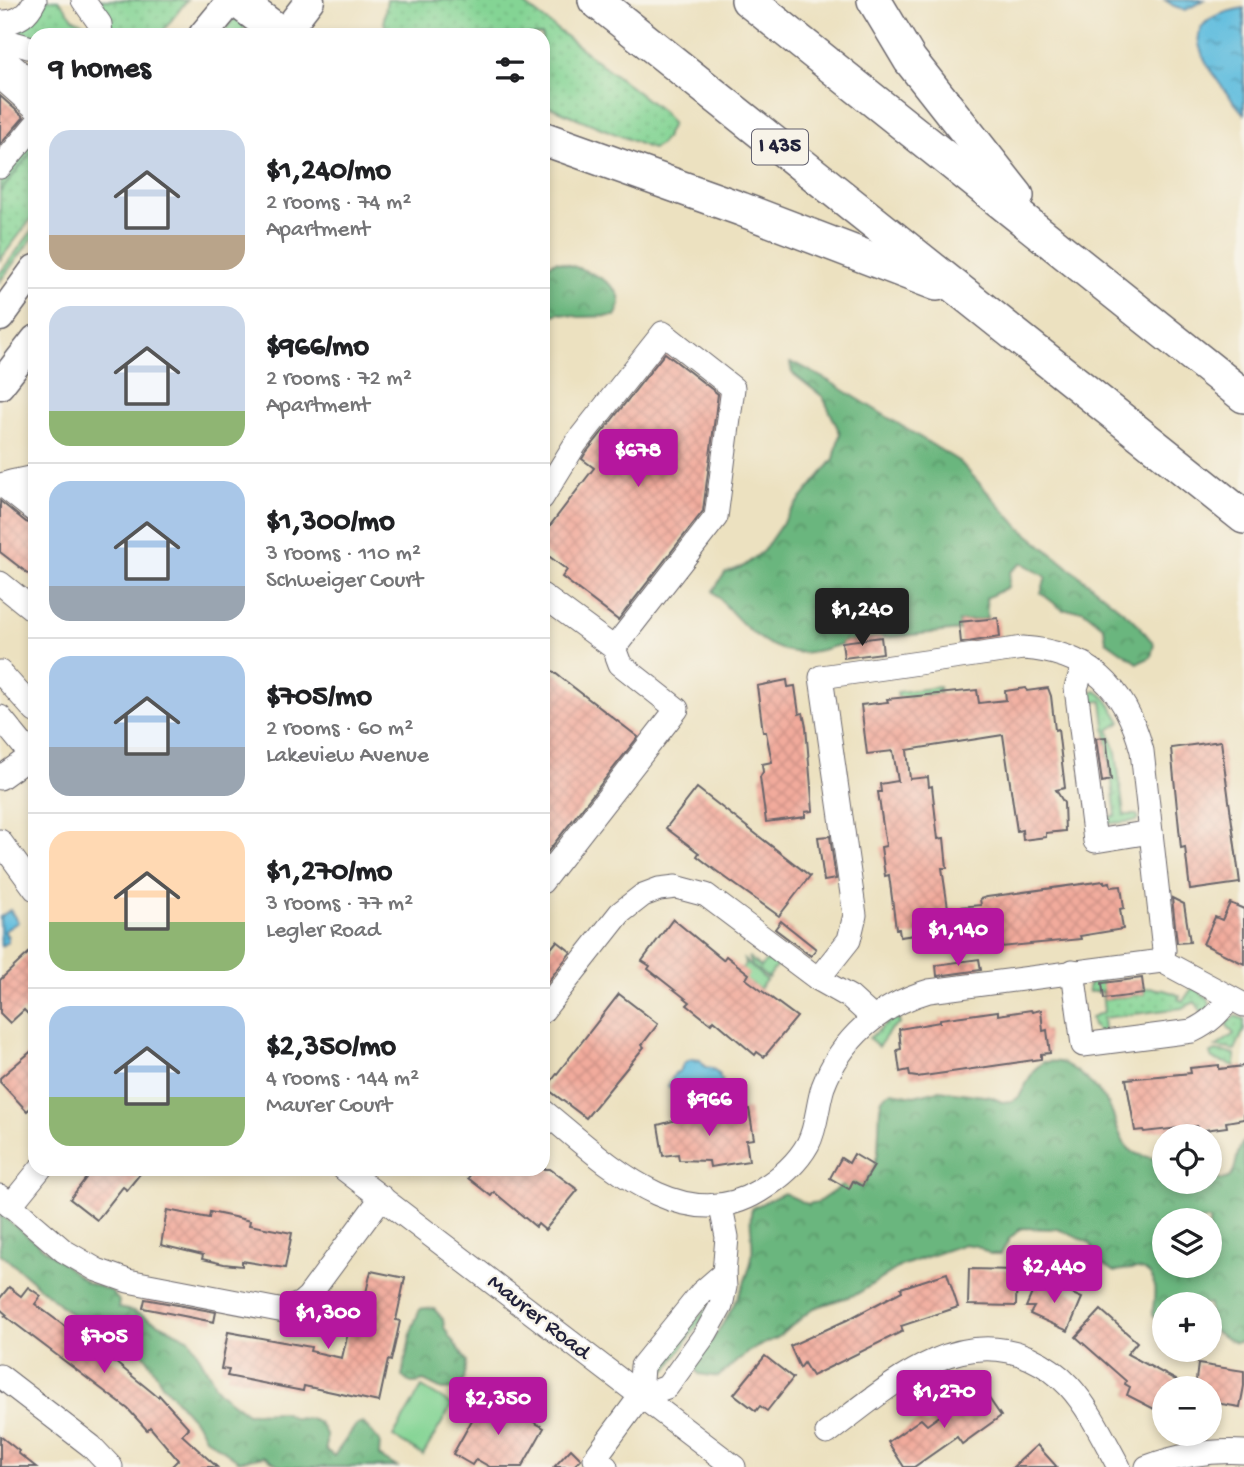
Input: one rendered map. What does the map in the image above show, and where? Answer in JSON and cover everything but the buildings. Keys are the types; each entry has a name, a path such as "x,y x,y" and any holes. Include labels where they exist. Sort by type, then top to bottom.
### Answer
{"highway":[{"path":"234,0 273,28"},
{"name":"I 435","path":"595,0 1244,517"},
{"path":"748,0 1244,396"},
{"path":"874,0 910,60 1053,242"},
{"path":"550,141 741,209 965,295"}],"main road":[{"path":"209,28 234,0"},
{"path":"288,28 310,0"},
{"path":"0,317 28,279"},
{"path":"0,385 28,349"}],"street":[{"path":"0,3 8,9 22,0"},
{"path":"0,22 21,18 35,0"},
{"path":"68,0 81,16 93,17"},
{"path":"0,39 28,47"},
{"path":"0,54 28,62"},
{"path":"0,54 28,79"},
{"path":"0,78 28,102"},
{"path":"0,167 28,133"},
{"path":"550,485 576,443 663,333 733,388 716,517 614,648"},
{"path":"1,486 28,479"},
{"path":"1,486 28,506"},
{"path":"0,565 28,587"},
{"path":"0,583 28,605"},
{"path":"550,601 614,648 620,664 677,709 550,872"},
{"path":"818,979 849,940 855,915 821,677 1023,648 1051,652 1084,664 1102,676 1115,690 1138,732 1164,950 1162,961"},
{"path":"1084,664 1076,688 1095,841 1151,832"},
{"path":"0,672 28,703"},
{"path":"0,717 28,743"},
{"path":"0,778 28,749"},
{"path":"0,841 28,879"},
{"path":"550,1002 620,913 643,895 676,887 706,895 818,979 850,998 873,1018"},
{"path":"550,1116 635,1184 674,1201 721,1207 745,1200 767,1186 797,1160 813,1132 823,1087 832,1069 850,1041 873,1018 890,1006 929,991 1073,971 1162,961 1237,1001 1205,1025 1192,1031 1083,1045 1073,971"},
{"path":"32,1176 5,1201 64,1251 97,1270 128,1281 284,1311 308,1297 382,1197"},
{"name":"Maurer Road","path":"354,1176 734,1467"},
{"path":"640,1397 667,1387 706,1333 721,1306 725,1287 727,1237 721,1207"},
{"path":"597,1464 640,1397 642,1366 701,1293 724,1273"},
{"path":"827,1433 932,1361 954,1352 971,1349 1003,1349 1037,1361 1067,1383 1082,1402 1119,1467"},
{"path":"0,1376 91,1446 111,1467"},
{"path":"1147,1467 1188,1454 1244,1451"}],"green space":[{"path":"43,0 59,0 74,19 91,28 28,28 28,42 18,39 12,29"},
{"path":"100,0 187,0 165,28 104,28 97,9 103,4"},
{"path":"387,0 519,0 663,112 672,124 662,142 652,149 550,107 550,28 385,28"},
{"path":"237,15 251,20 245,28 227,28"},
{"path":"28,144 28,156 0,192 0,183"},
{"path":"28,156 28,223 0,260 0,192"},
{"path":"28,236 28,244 0,281 0,273"},
{"path":"556,261 602,279 619,295 620,305 615,316 579,317 559,313 550,316 550,264"},
{"path":"790,363 829,381 960,462 1019,527 1135,621 1154,644 1151,657 1138,663 1106,641 1104,627 1083,610 1063,610 1041,593 1046,577 1022,563 1010,572 1008,587 986,598 987,619 959,622 960,630 842,642 810,652 780,649 755,635 713,591 725,573 744,566 763,551 790,512 834,459 840,433 823,397 792,373"},
{"path":"939,687 940,693 923,695 923,699 916,700 914,696 898,698 897,692"},
{"path":"1095,691 1107,700 1121,722 1109,730 1116,752 1124,815 1137,815 1139,819 1136,821 1104,824 1106,818 1116,816 1102,701 1088,700"},
{"path":"748,957 761,967 769,957 778,964 768,978 752,966"},
{"path":"744,960 766,980 759,989 745,979 742,969"},
{"path":"1102,979 1105,999 1144,994 1144,988 1149,988 1171,992 1180,996 1178,999 1183,1001 1193,987 1207,998 1209,1008 1202,1012 1195,1002 1182,1008 1103,1018 1104,1030 1099,1032 1093,1026 1091,1017 1104,1012 1102,991 1089,992 1088,987 1092,981"},
{"path":"897,1015 900,1024 891,1029 878,1047 869,1038"},
{"path":"1235,1016 1244,1019 1244,1030 1235,1050 1216,1047 1234,1034 1226,1024"},
{"path":"1216,1051 1235,1054 1235,1066 1212,1059 1210,1054"},
{"path":"1043,1062 1059,1062 1072,1068 1099,1092 1108,1104 1126,1145 1140,1155 1152,1158 1152,1194 1222,1194 1222,1179 1232,1175 1244,1141 1244,1341 1235,1343 1222,1336 1222,1292 1155,1292 1152,1278 1222,1278 1222,1208 1152,1208 1152,1277 1138,1269 1114,1272 1102,1264 1090,1243 1058,1229 1021,1228 1009,1239 1001,1254 990,1254 977,1246 964,1244 901,1266 857,1294 814,1308 777,1338 749,1351 718,1377 699,1374 694,1367 727,1317 747,1276 752,1255 752,1208 784,1193 807,1204 818,1202 843,1185 849,1188 853,1181 863,1185 878,1153 880,1107 886,1094 892,1092 914,1096 939,1090 991,1097 1002,1102 1019,1097 1034,1070"},
{"path":"0,1214 86,1282 111,1291 119,1301 118,1308 133,1311 190,1339 219,1392 247,1413 283,1412 293,1418 310,1419 320,1423 326,1434 326,1450 334,1456 356,1425 363,1423 380,1441 379,1456 397,1467 282,1467 264,1456 239,1461 205,1437 198,1425 162,1384 146,1357 129,1337 110,1323 74,1317 0,1253"},
{"path":"714,1302 667,1370 661,1369 660,1364 679,1339"},
{"path":"420,1309 434,1309 443,1319 449,1336 467,1361 464,1380 457,1389 442,1390 424,1381 412,1383 402,1376 412,1329"},
{"path":"422,1387 452,1405 423,1455 393,1437"}],"water":[{"path":"1165,0 1204,0 1186,10"},
{"path":"1244,8 1244,114 1208,65 1199,43 1199,34 1201,28 1217,15"},
{"path":"10,910 18,922 4,931 8,942 1,946 0,917"},
{"path":"691,1059 700,1060 705,1067 712,1068 720,1075 723,1080 715,1090 711,1087 708,1090 685,1093 681,1091 679,1094 668,1086 675,1073"}]}
